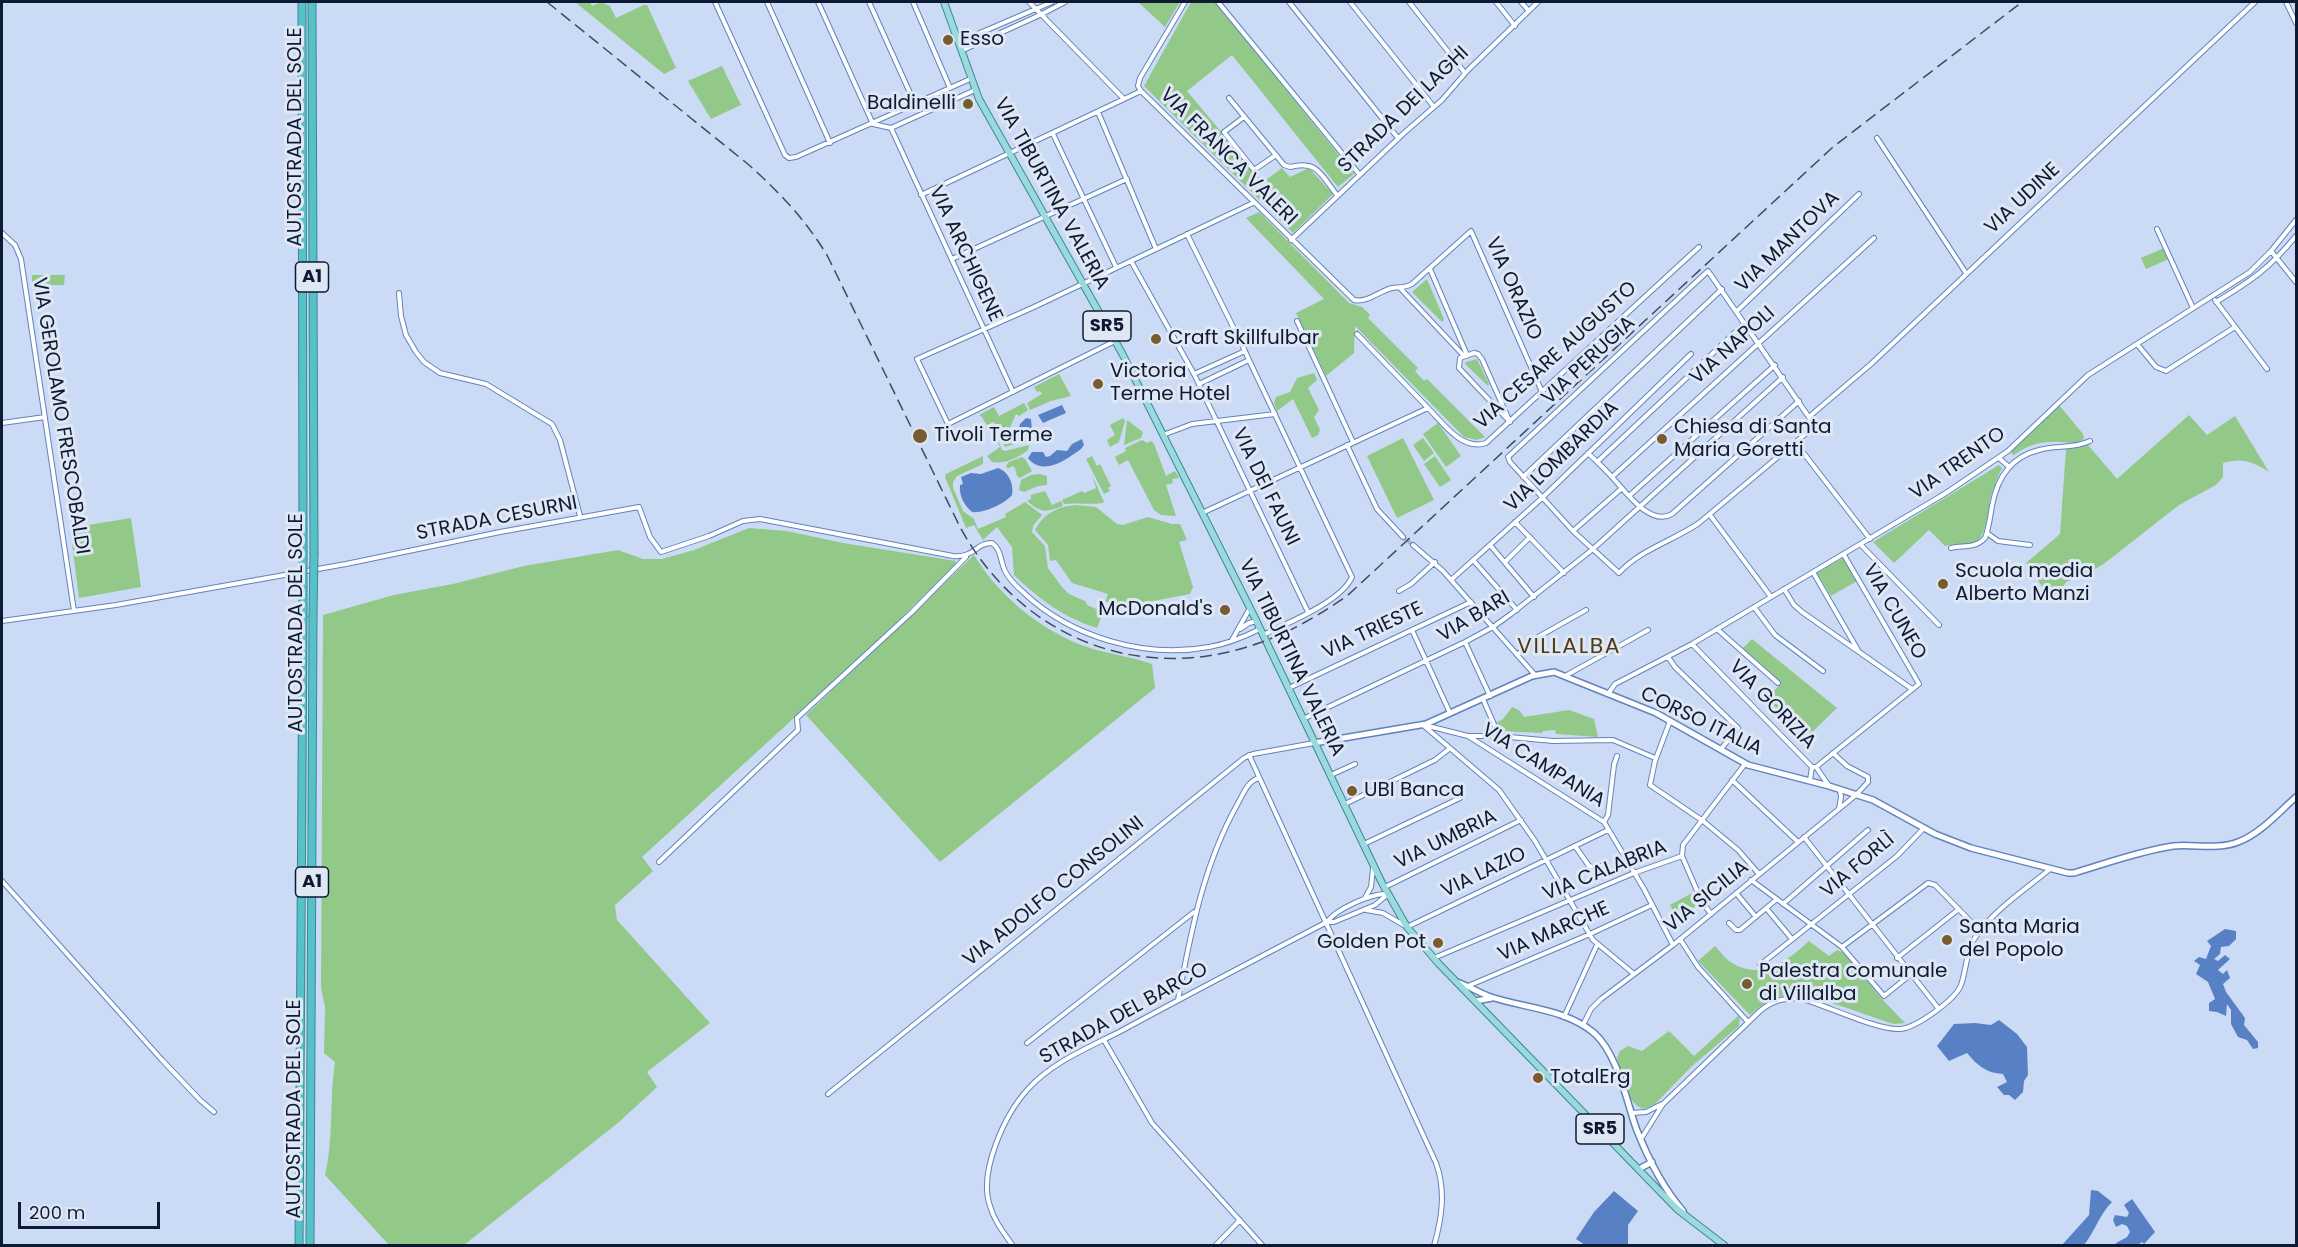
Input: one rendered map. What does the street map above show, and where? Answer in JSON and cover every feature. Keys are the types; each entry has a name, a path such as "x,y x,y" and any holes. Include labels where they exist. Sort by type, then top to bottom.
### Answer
{"highway":[{"name":"AUTOSTRADA DEL SOLE","path":"300,1245 299,1016 303,618 302,2"},
{"name":"AUTOSTRADA DEL SOLE","path":"310,1245 314,552 312,2"}],"main road":[{"name":"VIA TIBURTINA VALERIA","path":"944,2 975,90 1044,218 1115,341 1257,621 1386,891 1407,927 1433,958 1677,1209 1725,1245"}],"street":[{"path":"715,2 785,155 789,158 873,124 970,79"},
{"path":"767,2 830,142"},
{"path":"818,2 873,124"},
{"path":"869,2 915,104"},
{"path":"913,2 950,88"},
{"path":"1029,2 1124,99"},
{"path":"958,43 1052,2"},
{"path":"960,51 1065,2"},
{"name":"VIA FRANCA VALERI","path":"1185,2 1140,78 1138,86 1141,91 1354,300 1363,301 1390,289 1400,288"},
{"path":"1218,2 1359,174"},
{"path":"1289,2 1398,138"},
{"path":"1350,2 1434,107"},
{"path":"1409,2 1465,73"},
{"path":"1496,2 1515,26"},
{"path":"1521,2 1529,11"},
{"name":"STRADA DEI LAGHI","path":"1291,240 1359,174 1434,107 1465,73 1538,2"},
{"name":"VIA UDINE","path":"1810,416 1871,364 2255,2"},
{"path":"2286,2 2296,23"},
{"path":"1130,96 1140,78"},
{"path":"873,124 891,128 975,90"},
{"path":"921,195 1141,91"},
{"path":"1229,98 1288,167 1302,164 1312,167 1337,195"},
{"path":"1098,112 1156,249"},
{"path":"1244,117 1224,132 1254,170 1276,155"},
{"name":"VIA ARCHIGENE","path":"891,128 1013,392"},
{"path":"1053,134 1116,267"},
{"path":"1877,138 1966,273"},
{"path":"952,260 1126,179"},
{"name":"VIA MANTOVA","path":"1737,311 1859,194"},
{"path":"1115,341 948,424 917,359 1253,203"},
{"name":"VIA TRENTO","path":"1608,694 1615,684 1692,644 1861,545 1999,458 2078,384 2247,274 2271,251 2296,220"},
{"path":"2157,229 2193,308"},
{"name":"VIA ORAZIO","path":"1430,269 1471,231 1542,392"},
{"name":"VIA GEROLAMO FRESCOBALDI","path":"2,233 15,244 20,256 74,611"},
{"path":"659,862 798,730 797,718 912,612 966,557 986,543 994,544 999,550 1007,574 1034,602 1068,625 1109,641 1146,648 1179,650 1209,647 1262,632 1308,612 1333,597 1349,583 1352,577 1187,234"},
{"path":"2216,302 2253,279 2278,259 2296,236"},
{"name":"VIA NAPOLI","path":"1612,477 1874,238"},
{"name":"VIA CESARE AUGUSTO","path":"1358,334 1428,408 1460,438 1472,445 1486,443 1699,247"},
{"path":"2271,251 2296,282"},
{"name":"VIA DEI FAUNI","path":"1131,261 1194,374 1308,612"},
{"path":"1430,269 1465,355 1400,288 1412,284 1430,269"},
{"name":"VIA PERUGIA","path":"1710,514 1679,536 1636,556 1618,573 1573,531 1508,458 1705,273 1710,272 1722,289"},
{"path":"1523,477 1722,289 1814,422 1813,428 1710,514 1771,597"},
{"path":"399,293 401,316 406,335 424,362 440,373 486,384 552,424 560,440 580,516"},
{"path":"2212,296 2267,369"},
{"path":"1297,321 1353,442"},
{"path":"1597,462 1745,323"},
{"path":"2137,344 2156,367 2166,371 2175,368 2235,327"},
{"path":"1194,374 1245,351"},
{"path":"1474,353 1479,355 1510,422 1459,368 1459,361 1465,355 1474,353"},
{"name":"VIA LOMBARDIA","path":"1451,580 1542,498 1691,354"},
{"path":"1199,384 1249,360"},
{"path":"1629,496 1774,365"},
{"name":"VIA BARI","path":"1303,720 1465,642 1493,627 1517,610 1593,549 1783,377"},
{"path":"1484,395 1491,394 1496,389"},
{"path":"1588,453 1639,506 1659,517 1672,514 1799,401"},
{"path":"1202,514 1428,408"},
{"path":"1162,435 1184,426 1216,420 1275,414"},
{"path":"2,423 45,417"},
{"path":"1951,548 1976,545 1982,541 1987,533 1994,495 2008,466 2018,458 2034,451 2051,447 2072,447 2090,441"},
{"path":"1795,442 1870,539"},
{"path":"1347,445 1377,509 1403,537"},
{"path":"1999,458 2008,466"},
{"path":"1573,531 1622,488"},
{"name":"STRADA CESURNI","path":"2,621 74,611 346,564 580,516 639,507 650,537 661,552 709,536 743,521 760,519 859,540 966,557"},
{"path":"1515,522 1564,573"},
{"path":"1987,533 1998,541 2030,545"},
{"path":"1504,562 1530,537"},
{"path":"1413,545 1435,562 1535,675"},
{"path":"1490,545 1534,597"},
{"path":"1861,545 1939,625"},
{"name":"VIA CUNEO","path":"1844,555 1919,684 1912,689"},
{"path":"1473,560 1517,610"},
{"path":"1399,591 1411,584 1435,562"},
{"path":"1813,572 1861,655"},
{"path":"1784,589 1798,609 1912,689 1814,767 1810,780"},
{"name":"VIA TRIESTE","path":"1288,688 1471,602"},
{"path":"1754,607 1775,635 1823,671"},
{"path":"1232,641 1250,609"},
{"path":"1517,655 1538,637 1586,610"},
{"path":"1237,632 1249,623 1257,621"},
{"path":"1717,628 1778,683"},
{"path":"1412,630 1450,714"},
{"path":"1564,676 1648,630"},
{"path":"1465,642 1490,696"},
{"name":"VIA GORIZIA","path":"1692,644 1830,786"},
{"path":"1668,657 1675,667 1738,728 1721,750"},
{"name":"CORSO ITALIA","path":"1314,744 1423,725 1535,675 1550,671 1671,721 1745,764 1810,780 1882,804 1924,828 1977,850 2074,873 2158,849 2181,846 2221,846 2235,843 2258,830 2296,797"},
{"path":"1483,699 1499,736"},
{"path":"1671,721 1656,758 1650,785 1703,820 1734,847 1759,874"},
{"path":"1423,725 1493,784 1521,820 1547,860 1569,901 1597,945 1634,974"},
{"name":"VIA CAMPANIA","path":"1423,725 1468,736 1604,822 1673,945"},
{"path":"1468,736 1499,736 1553,741 1613,740 1656,758"},
{"name":"VIA ADOLFO CONSOLINI","path":"828,1094 1249,755 1314,744"},
{"path":"1344,805 1435,760 1449,748"},
{"path":"1833,753 1845,764 1869,778 1869,782 1856,795"},
{"path":"1249,755 1438,1169 1442,1188 1442,1208 1434,1245"},
{"path":"1604,822 1608,815 1617,756"},
{"path":"1330,776 1354,764"},
{"name":"VIA CALABRIA","path":"1433,958 1634,873 1682,856 1682,846 1745,764"},
{"path":"1178,1000 1195,912 1221,835 1250,783 1259,778"},
{"path":"1732,780 1798,842"},
{"path":"1839,789 1841,795 1839,808"},
{"name":"VIA SICILIA","path":"1583,1025 1592,1007 1599,1000 1673,945 1856,795"},
{"path":"1364,844 1460,798"},
{"name":"VIA UMBRIA","path":"1386,891 1521,820"},
{"name":"VIA FORLÌ","path":"1760,965 1897,856 1924,828"},
{"name":"VIA LAZIO","path":"1407,927 1608,830"},
{"path":"1783,904 1868,830"},
{"path":"1804,837 1938,1008"},
{"path":"1575,846 1589,866 1598,868 1604,865"},
{"path":"1682,856 1699,897 1711,914"},
{"path":"1364,899 1372,883 1372,862"},
{"path":"1641,1139 1648,1124 1663,1104 1768,1005 1788,998 1806,1000 1883,1027 1896,1029 1912,1026 1938,1008 1959,988 1969,949 1980,931 2050,868"},
{"path":"1751,880 1842,947 1884,996 1920,967"},
{"path":"2,881 162,1060 214,1112"},
{"path":"1842,947 1928,883 1933,884 1980,931"},
{"name":"STRADA DEL BARCO","path":"1327,922 1331,916 1364,899 1386,891"},
{"name":"STRADA DEL BARCO","path":"1013,1245 994,1217 988,1197 991,1161 1002,1128 1018,1102 1036,1081 1104,1040 1327,922 1334,922 1378,904 1386,891"},
{"path":"1736,893 1756,916"},
{"path":"1730,923 1739,931 1777,899"},
{"name":"VIA MARCHE","path":"1468,986 1652,905"},
{"path":"1766,908 1792,939"},
{"path":"1898,958 1959,909"},
{"path":"1361,910 1383,913 1407,927"},
{"path":"1027,1043 1195,912"},
{"path":"1680,939 1698,967 1748,1022"},
{"path":"1564,1017 1597,945"},
{"path":"1456,982 1494,998 1564,1017 1583,1025 1598,1036 1607,1050 1641,1139 1652,1161 1673,1199 1695,1223"},
{"path":"1476,1001 1480,996 1486,995"},
{"path":"1476,1001 1494,998"},
{"path":"1485,1011 1488,1002 1494,998"},
{"path":"1104,1040 1154,1126 1263,1245"},
{"path":"1631,1113 1646,1112 1663,1104"},
{"path":"1635,1123 1648,1124"},
{"path":"1639,1169 1652,1161"},
{"path":"1215,1245 1240,1220"}],"green space":[{"path":"575,2 590,2 592,6 601,2 610,6 616,18 647,5 676,68 664,74"},
{"path":"1138,2 1180,2 1165,27"},
{"path":"1191,2 1215,2 1354,174 1338,187 1232,55 1187,91 1263,182 1282,168 1290,177 1309,168 1333,194 1293,233 1144,86"},
{"path":"722,66 741,105 711,119 688,81"},
{"path":"1259,212 1349,303 1362,307 1370,315 1368,318 1418,368 1415,371 1424,381 1427,379 1485,437 1477,440 1464,437 1355,326 1354,353 1326,376 1296,313 1324,299 1246,218"},
{"path":"2164,248 2169,259 2146,269 2141,258"},
{"path":"32,275 65,275 64,285 32,285"},
{"path":"1427,279 1444,319 1442,322 1412,292"},
{"path":"1477,359 1489,384 1488,386 1465,364"},
{"path":"1314,373 1317,380 1308,388 1319,410 1314,417 1320,430 1318,435 1312,438 1293,399 1277,411 1274,403 1276,397 1290,392 1297,378"},
{"path":"1059,374 1071,396 1030,410 1027,403 1042,394 1034,387"},
{"path":"1024,403 1028,410 1019,416 1016,414 1009,430 1014,444 1005,447 994,422 990,423 1002,450 1029,445 1028,450 1012,460 992,462 987,456 1000,447 979,415 994,407 999,416"},
{"path":"2059,405 2083,434 2084,439 2072,443 2041,443 2012,454 2012,450"},
{"path":"2189,415 2207,435 2235,416 2269,472 2247,462 2236,460 2223,463 2223,477 2216,485 2179,505 2105,563 2087,574 2066,582 2059,593 2050,598 2026,563 2060,534 2066,449 2088,445 2117,479"},
{"path":"1123,418 1125,421 1119,442 1110,447 1107,440 1115,435 1110,425"},
{"path":"1127,420 1143,432 1141,438 1124,445"},
{"path":"1438,423 1461,456 1446,467 1423,434"},
{"path":"1403,438 1434,500 1397,518 1367,456"},
{"path":"1423,438 1434,453 1424,461 1413,445"},
{"path":"1142,440 1147,443 1151,441 1154,444 1166,476 1175,471 1179,478 1172,479 1173,483 1166,485 1176,516 1161,515 1154,510 1128,460 1119,465 1115,457 1126,451 1125,448"},
{"path":"983,456 983,464 957,476 953,482 953,488 963,511 974,519 978,529 1006,517 1005,514 1025,502 1042,515 1033,526 1032,532 1045,546 1048,568 1069,594 1103,612 1097,628 1073,619 1052,606 1014,575 1012,547 997,527 983,540 974,525 966,528 945,477 946,474"},
{"path":"1092,456 1097,466 1100,464 1111,486 1108,488 1110,491 1104,494 1086,459"},
{"path":"1435,456 1451,480 1440,487 1424,464"},
{"path":"1022,457 1032,471 1020,478 1015,468 1012,466 1008,469 1006,466 1009,462"},
{"path":"1999,465 2002,468 1991,495 1985,529 1978,540 1973,543 1945,546 1929,530 1894,563 1873,542"},
{"path":"1039,474 1047,476 1047,485 1024,492 1019,490 1021,480"},
{"path":"1092,475 1104,502 1064,504 1062,500 1082,491 1084,493 1096,488"},
{"path":"1045,491 1052,505 1061,501 1063,506 1044,511 1027,501 1031,499 1031,495"},
{"path":"1076,505 1096,507 1117,524 1123,525 1148,517 1180,524 1187,540 1179,542 1193,587 1190,594 1148,602 1105,602 1108,594 1072,583 1056,560 1050,561 1048,545 1035,530 1052,512"},
{"path":"131,518 141,587 79,598 70,528"},
{"path":"749,528 787,531 843,543 956,561 955,565 865,653 642,857 653,871 615,905 617,920 710,1023 647,1072 657,1087 619,1122 464,1245 389,1245 325,1175 330,1147 335,1062 324,1053 325,1007 321,988 323,615 394,595 453,584 524,566 618,550 643,559 662,559 694,550"},
{"path":"974,555 995,584 1036,621 1084,646 1152,664 1155,688 940,862 806,715"},
{"path":"1843,558 1857,581 1831,596 1817,573"},
{"path":"1752,639 1837,708 1807,737 1766,698 1782,683 1743,648"},
{"path":"1512,707 1519,710 1524,717 1569,710 1594,719 1598,737 1556,734 1555,730 1542,733 1499,731 1496,723 1503,719"},
{"path":"1692,893 1698,905 1676,917 1670,905"},
{"path":"1809,941 1829,956 1837,950 1844,953 1905,1023 1894,1024 1827,1001 1801,995 1774,999 1750,1015 1698,961 1715,946 1732,963 1743,968 1764,969 1783,961"},
{"path":"1738,1013 1740,1015 1739,1026 1692,1066 1655,1104 1644,1109 1633,1102 1617,1058 1620,1051 1628,1046 1642,1051 1669,1031 1694,1056 1739,1015"}],"water":[{"path":"1062,405 1066,413 1043,423 1038,415"},
{"path":"1026,418 1031,419 1032,431 1026,440 1021,440 1017,436 1020,424"},
{"path":"1082,439 1084,445 1081,449 1054,465 1040,466 1028,458 1032,452 1043,452 1046,457 1057,450 1067,451 1072,444"},
{"path":"998,468 1010,479 1012,495 994,507 972,512 961,497 960,485 963,484 961,477 971,473 981,474"},
{"path":"2225,929 2236,931 2236,939 2229,946 2221,947 2220,954 2214,959 2218,961 2225,955 2230,959 2218,970 2223,974 2227,970 2230,978 2223,984 2226,992 2245,1018 2244,1025 2258,1042 2258,1048 2253,1049 2247,1040 2238,1037 2231,1024 2231,1010 2227,1004 2226,1016 2209,1011 2209,1003 2215,999 2208,982 2196,974 2200,965 2194,961 2199,957 2206,959 2211,946 2207,941"},
{"path":"1999,1020 2017,1034 2027,1047 2028,1075 2024,1081 2023,1092 2015,1100 2009,1095 2004,1095 1997,1087 2007,1082 2003,1074 1983,1068 1967,1053 1949,1061 1937,1046 1954,1024 1991,1025"},
{"path":"2091,1190 2098,1191 2112,1202 2084,1245 2062,1245 2089,1215"},
{"path":"1614,1191 1638,1211 1628,1225 1628,1245 1585,1245 1576,1239 1594,1212"},
{"path":"2132,1199 2155,1232 2144,1244 2142,1242 2138,1245 2115,1245 2127,1237 2130,1232 2127,1226 2122,1224 2116,1227 2113,1220 2115,1215 2127,1217 2129,1213 2124,1205"}],"tunnel":[{"path":"1403,537 1413,545"}],"railway":[{"path":"547,2 749,165 782,196 802,219 828,257 960,527 985,565 1015,598 1049,623 1087,642 1127,654 1170,658 1214,655 1259,643 1304,623 1347,596 1833,147 2022,2"}],"place":[{"name":"Esso","path":"948,40"},
{"name":"Baldinelli","path":"968,104"},
{"name":"Craft Skillfulbar","path":"1156,339"},
{"name":"Victoria Terme Hotel","path":"1098,384"},
{"name":"Tivoli Terme","path":"920,436"},
{"name":"Chiesa di Santa Maria Goretti","path":"1662,439"},
{"name":"Scuola media Alberto Manzi","path":"1943,584"},
{"name":"McDonald's","path":"1225,610"},
{"name":"UBI Banca","path":"1352,791"},
{"name":"Santa Maria del Popolo","path":"1947,940"},
{"name":"Golden Pot","path":"1438,943"},
{"name":"Palestra comunale di Villalba","path":"1747,984"},
{"name":"TotalErg","path":"1538,1078"}],"district":[{"name":"VILLALBA","path":"1569,647"}]}
